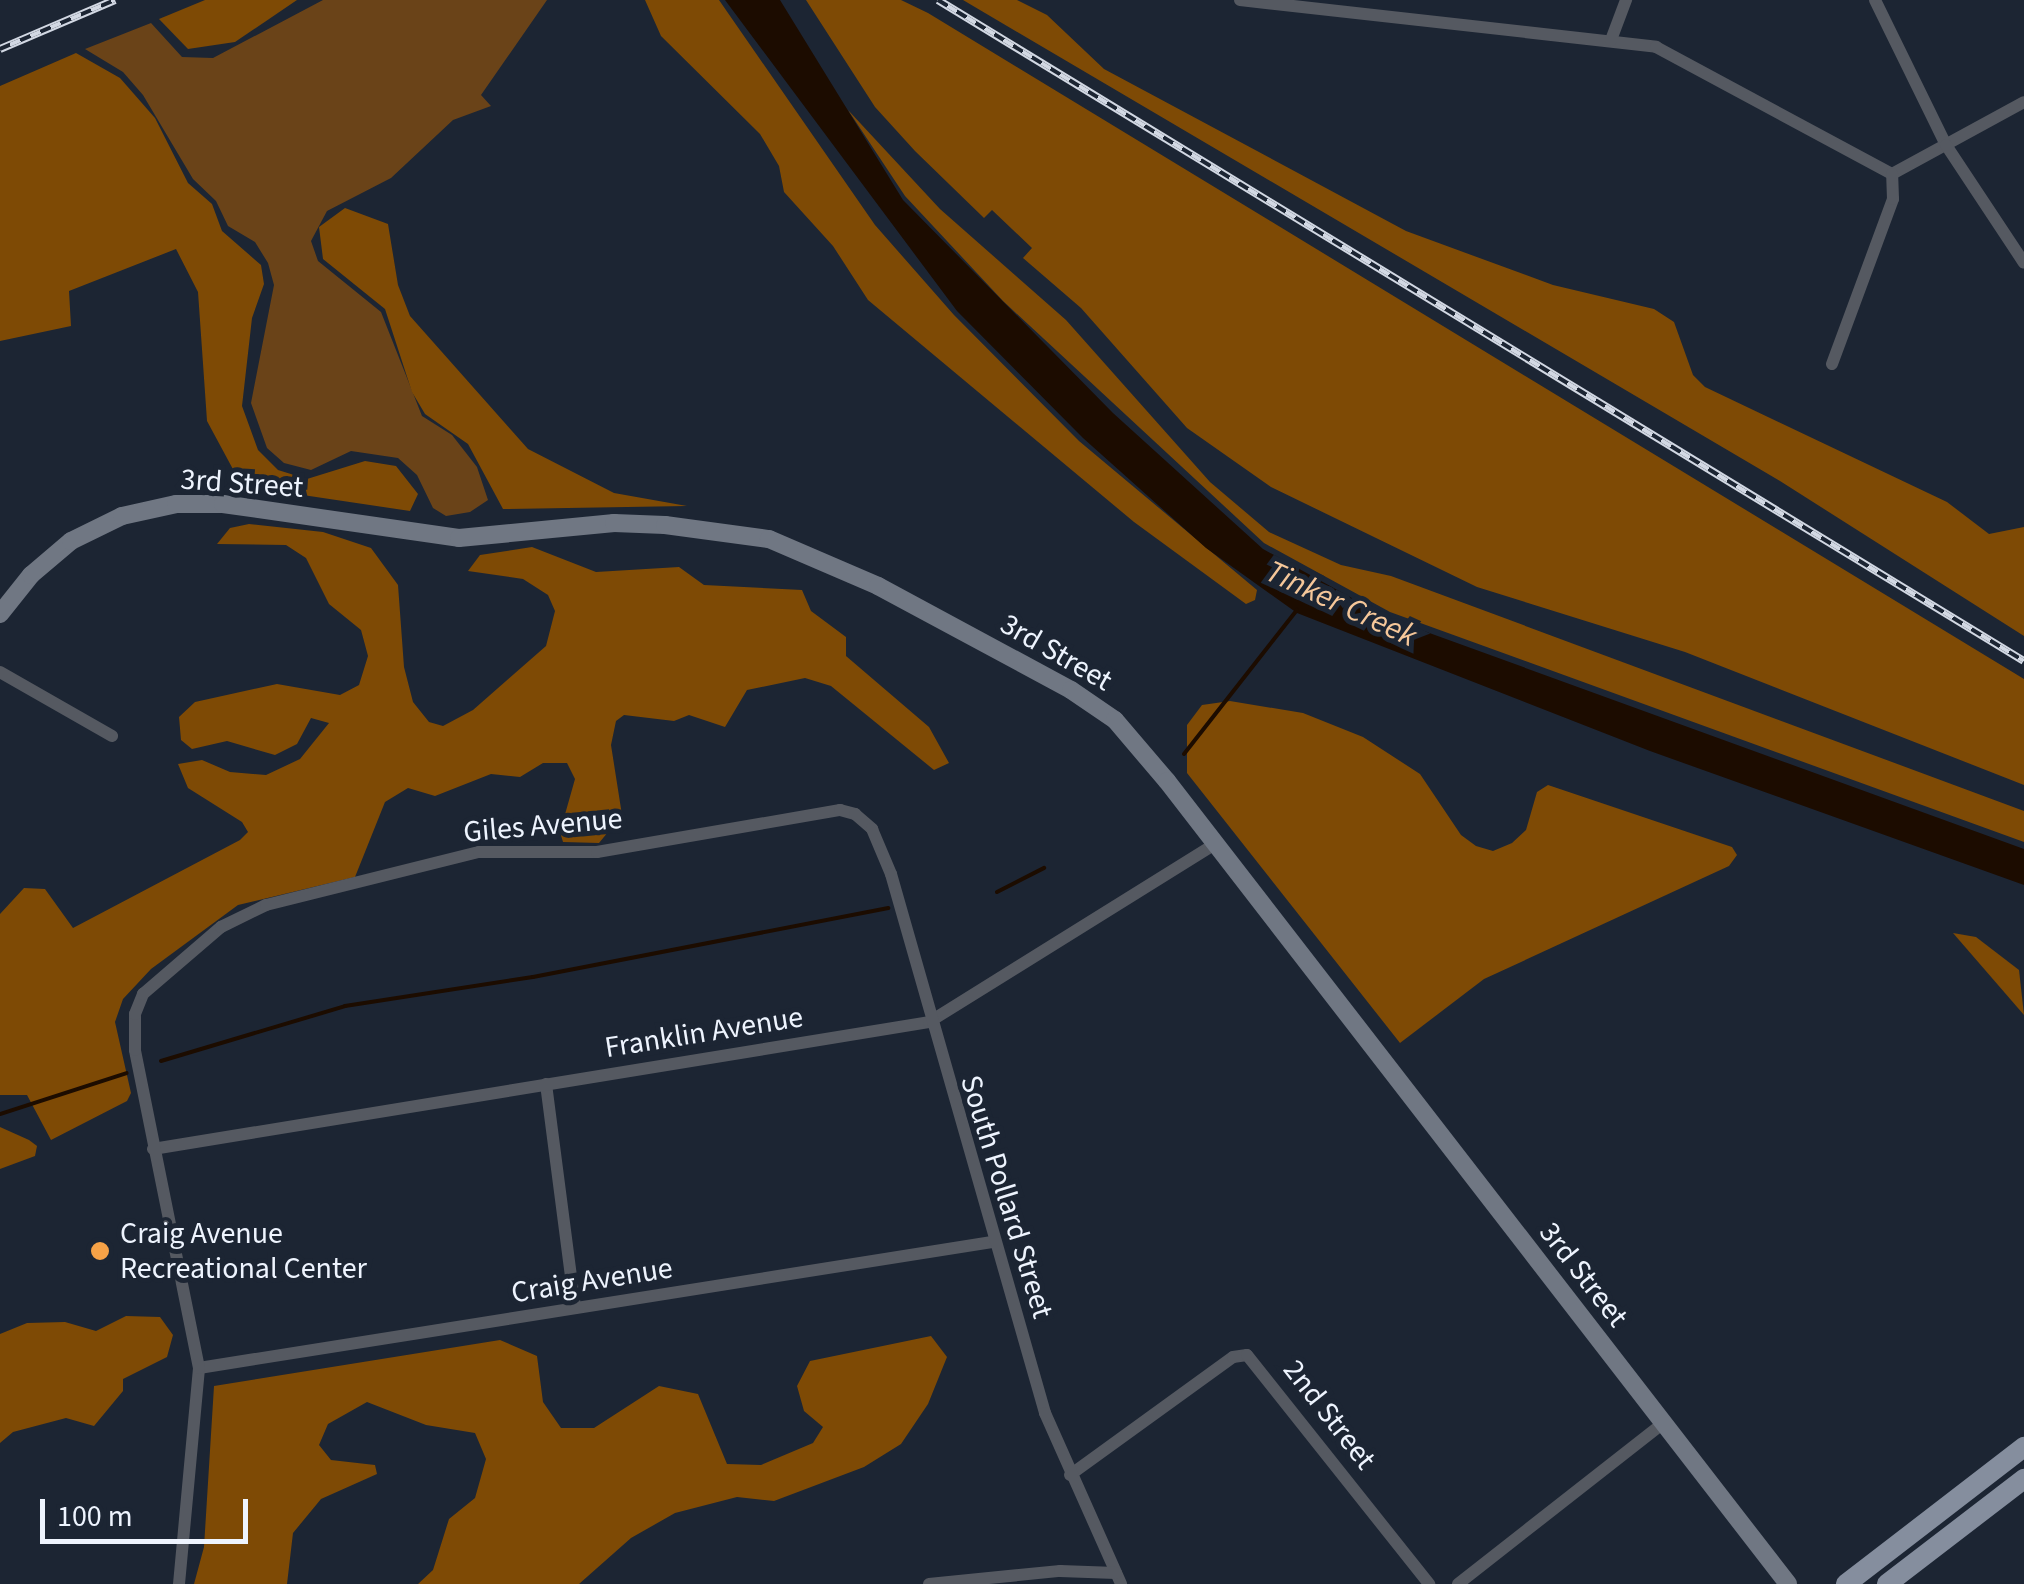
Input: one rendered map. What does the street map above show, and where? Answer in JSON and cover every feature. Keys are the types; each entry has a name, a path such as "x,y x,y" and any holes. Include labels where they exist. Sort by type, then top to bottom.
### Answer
{"main road":[{"path":"1846,1584 2017,1452"},
{"path":"1888,1584 2024,1478"}],"street":[{"path":"1240,0 1611,40 1689,59 1892,174"},
{"path":"1611,40 1626,0"},
{"path":"1875,0 1946,145 2024,263"},
{"path":"1892,174 2024,102"},
{"path":"1832,364 1894,199 1892,174"},
{"name":"3rd Street","path":"0,614 30,575 71,541 122,516 176,504 223,504 460,538 614,523 747,532 878,586 1098,706 1216,843 1788,1584"},
{"path":"0,672 112,736"},
{"name":"Giles Avenue","path":"153,1149 134,1037 137,1004 228,922 288,901 479,852 598,852 840,810 862,819"},
{"name":"South Pollard Street","path":"862,819 891,874 992,1242 1070,1475 1118,1579"},
{"name":"Franklin Avenue","path":"153,1149 930,1022 1216,843"},
{"path":"546,1084 575,1308"},
{"path":"153,1149 199,1368 179,1584"},
{"name":"Craig Avenue","path":"199,1368 992,1242"},
{"name":"2nd Street","path":"1070,1475 1234,1357 1247,1355 1429,1584"},
{"path":"1458,1584 1662,1423"},
{"path":"2017,1452 2024,1478"},
{"path":"929,1584 1060,1570 1118,1579"}],"shaded area":[{"path":"205,0 297,0 235,42 188,49 159,19"},
{"path":"323,0 547,0 481,95 491,106 453,120 391,178 327,211 311,241 318,261 381,312 422,416 452,435 477,467 488,500 470,512 446,516 433,508 417,475 398,458 351,451 311,470 284,463 267,448 251,403 274,285 268,263 255,242 228,226 216,201 193,179 143,95 123,72 85,49 151,23 182,57 213,58"},
{"path":"645,0 719,0 875,225 954,315 1079,441 1257,590 1255,600 1246,604 1134,522 868,300 833,246 784,192 779,166 760,134 661,36"},
{"path":"806,0 901,0 928,13 2024,679 2024,785 1685,652 1477,587 1271,487 1187,428 1081,308 1023,258 1032,248 992,210 984,218 915,151 875,107"},
{"path":"963,0 1017,0 1047,15 1104,69 1406,231 1553,285 1654,309 1674,322 1693,375 1705,387 1947,502 1989,534 2024,527 2024,636 1780,481"},
{"path":"76,53 120,78 155,118 188,183 212,204 222,231 261,265 264,284 252,318 242,406 258,450 278,470 307,479 365,461 396,466 418,494 410,511 242,486 207,421 198,292 176,249 69,291 71,326 0,341 0,86"},
{"path":"848,110 940,209 1066,320 1210,482 1269,532 1341,565 1391,576 2024,811 2024,842 1390,612 1264,543 1003,301 905,196"},
{"path":"345,208 388,224 398,285 410,316 528,449 614,493 687,506 503,509 468,444 425,414 412,392 385,309 323,259 319,227"},
{"path":"249,524 323,532 371,548 398,585 404,667 413,702 429,722 443,726 473,710 546,646 555,611 548,595 523,579 468,571 480,555 532,547 596,572 679,567 704,585 802,590 811,611 846,637 846,656 929,727 949,763 934,770 831,686 805,678 747,690 725,727 689,715 674,721 624,715 616,721 611,745 622,815 599,843 563,842 560,832 575,779 567,763 543,763 520,777 491,774 435,796 408,788 385,802 355,877 238,905 151,969 123,999 115,1022 131,1093 127,1101 51,1140 27,1095 0,1095 0,914 24,888 45,889 73,928 240,840 248,832 242,822 188,788 178,764 202,760 230,772 266,775 300,759 329,723 311,718 297,744 275,755 227,741 192,749 181,740 179,717 195,702 277,684 340,695 359,685 368,656 361,630 329,604 306,558 286,545 217,544 230,528"},
{"path":"1230,701 1303,713 1363,737 1420,774 1461,835 1476,846 1493,851 1512,843 1526,830 1537,792 1548,785 1732,847 1737,855 1729,866 1484,979 1400,1043 1187,773 1187,725 1202,705"},
{"path":"1953,933 1976,937 2019,970 2024,1015"},
{"path":"0,1127 37,1146 35,1156 0,1169"},
{"path":"126,1316 160,1317 173,1335 167,1357 123,1379 123,1391 94,1426 66,1418 13,1432 0,1443 0,1334 27,1323 65,1322 96,1331"},
{"path":"931,1336 947,1357 928,1404 901,1444 864,1467 774,1501 737,1497 675,1513 631,1538 579,1584 418,1584 433,1570 449,1519 475,1498 486,1459 475,1433 426,1425 367,1402 328,1424 319,1445 331,1460 375,1465 377,1474 321,1499 293,1533 287,1584 194,1584 204,1547 214,1386 500,1340 537,1356 543,1402 561,1428 594,1428 659,1386 698,1394 727,1464 761,1465 813,1443 823,1427 804,1411 797,1386 810,1361"}],"water":[{"name":"Tinker Creek","path":"725,0 780,0 903,200 1113,413 1263,549 1388,618 2024,849 2024,885 1650,751 1297,613 1206,548 1083,438 957,311"}],"waterway":[{"name":"Tinker Creek","path":"1184,754 1297,610"},
{"path":"997,892 1044,868"},
{"path":"161,1061 345,1006 533,977 888,908"},
{"path":"0,1114 127,1073"}],"railway":[{"path":"0,49 115,0"},
{"path":"938,0 2024,661"}],"place":[{"name":"Craig Avenue Recreational Center","path":"100,1251"}]}
